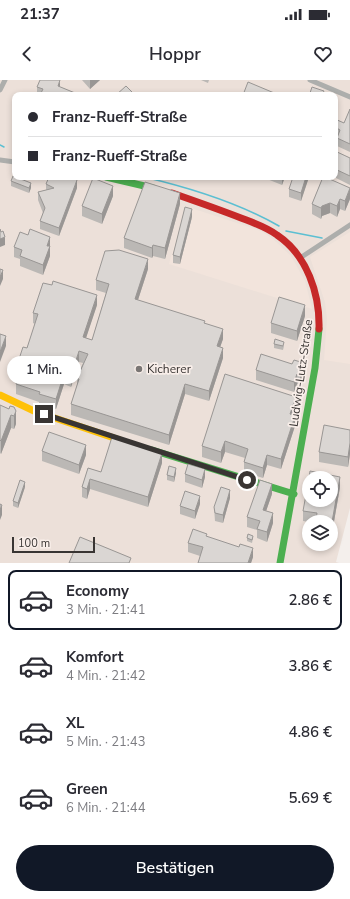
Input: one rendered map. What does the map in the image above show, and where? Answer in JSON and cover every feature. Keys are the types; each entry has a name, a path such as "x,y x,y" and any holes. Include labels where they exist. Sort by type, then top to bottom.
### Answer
{"street":[{"path":"0,90 5,80"},
{"path":"310,80 350,97"},
{"path":"0,160 12,162"},
{"name":"Ludwig-Lutz-Straße","path":"119,180 161,190 225,211 267,228 285,241 300,258 312,282 318,305 320,323 314,372 294,494 280,563"},
{"path":"300,258 350,225"},
{"path":"0,395 34,411 127,442"},
{"path":"142,447 294,494"}],"shaded area":[{"path":"0,80 350,80 350,508 336,562 339,563 0,563"},
{"path":"185,206 261,231 273,239 291,256 305,281 312,309 169,264"},
{"path":"350,232 350,364 324,360 327,318 325,302 310,257"}],"building":[{"path":"40,80 60,80 58,86 73,92 42,92 43,89 37,87"},
{"path":"248,82 272,92 244,92"},
{"path":"126,86 132,92 119,92"},
{"path":"312,87 324,91 324,92 310,92"},
{"path":"350,109 350,144 338,138 340,130 338,129 338,120 344,123"},
{"path":"338,152 350,158 350,176 338,170"},
{"path":"12,178 12,180 23,180 31,183 29,188 11,181"},
{"path":"48,180 77,180 59,228 40,221 45,208 38,192 54,188 46,184"},
{"path":"92,180 98,180 113,186 102,214 82,206"},
{"path":"292,180 305,180 301,193 289,189"},
{"path":"322,180 332,180 350,188 345,201 340,199 337,206 330,203 322,206 321,208 312,204"},
{"path":"145,182 180,193 165,248 153,245 152,248 124,238"},
{"path":"185,207 192,209 180,257 173,255"},
{"path":"0,229 1,232 3,231 5,237 0,239"},
{"path":"30,229 50,237 47,246 50,246 43,265 20,256 22,250 14,247 20,232 28,235"},
{"path":"119,250 148,259 135,299 205,321 204,323 223,329 217,346 223,348 209,391 185,384 169,435 71,404 79,379 77,378 88,354 79,351 71,376 64,374 56,399 39,394 40,392 16,384 21,369 16,368 23,347 27,348 38,314 33,313 43,283 52,285 53,281 97,295 83,337 92,340 109,284 96,280 105,251"},
{"path":"0,269 3,270 0,277"},
{"path":"279,297 305,305 297,331 271,323"},
{"path":"0,334 6,336 0,352"},
{"path":"275,339 284,342 283,346 274,344"},
{"path":"261,354 292,364 294,360 304,363 300,375 297,374 294,382 256,370"},
{"path":"225,374 296,397 290,414 295,416 281,459 267,455 263,468 244,462 248,449 225,441 221,452 202,446"},
{"path":"0,405 9,409 10,406 14,407 16,411 14,416 11,415 1,441 0,440"},
{"path":"324,425 350,430 348,457 319,452"},
{"path":"49,432 86,445 79,465 42,451"},
{"path":"112,437 162,453 148,497 90,479 87,489 82,487 88,468 101,472"},
{"path":"188,464 205,469 202,480 185,474"},
{"path":"169,466 176,468 174,477 167,475"},
{"path":"338,477 340,477 338,488"},
{"path":"20,480 25,482 18,503 13,501"},
{"path":"260,480 272,484 263,510 273,513 267,532 257,529 260,521 247,517"},
{"path":"221,487 230,490 223,515 215,513 214,507"},
{"path":"185,491 200,496 195,511 180,506"},
{"path":"304,507 335,507 333,515 317,515 317,513 303,511"},
{"path":"193,529 207,534 206,536 239,547 240,544 253,548 248,563 198,563 203,547 188,543"},
{"path":"248,534 253,536 252,540 247,538"},
{"path":"80,537 131,558 129,563 69,563"}],"waterway":[{"path":"0,145 4,147"},
{"path":"156,180 230,203 263,217 279,226"},
{"path":"286,231 322,238"}],"traffic: fast":[{"path":"119,180 153,188"},
{"path":"280,563 315,368 319,329"},
{"path":"152,450 294,494"}],"traffic: slow":[{"path":"0,395 34,411 120,440"}],"traffic: jam":[{"path":"172,193 260,225 273,232 287,243 304,264 310,276 317,302 319,329"}],"place":[{"name":"Kicherer","path":"139,369"}],"route":[{"path":"44,414 77,426 247,480"}]}
